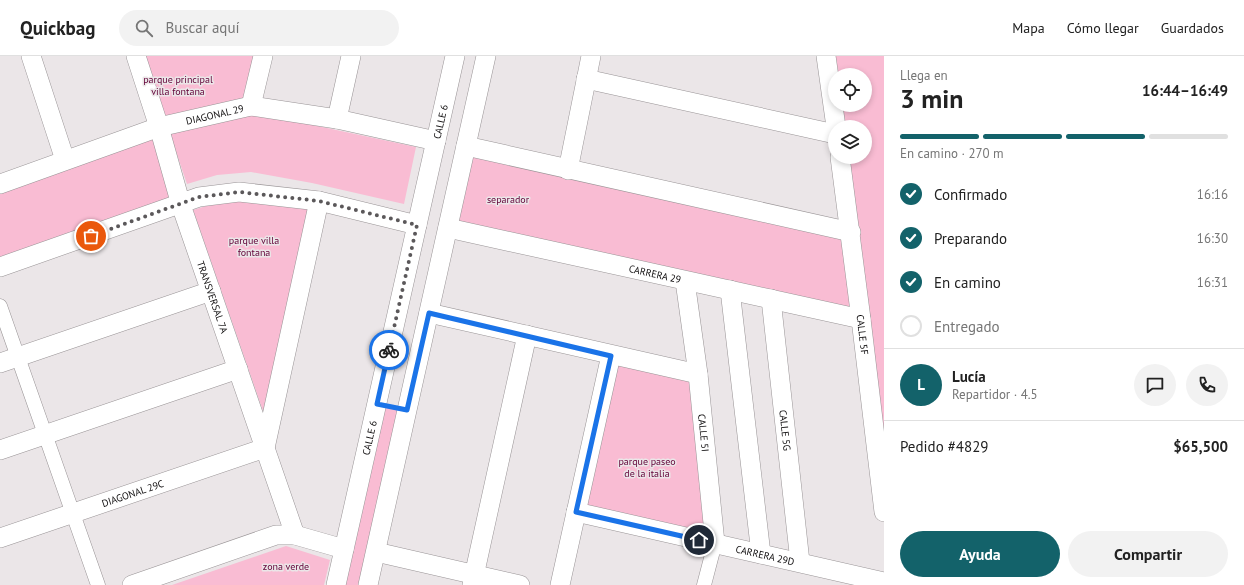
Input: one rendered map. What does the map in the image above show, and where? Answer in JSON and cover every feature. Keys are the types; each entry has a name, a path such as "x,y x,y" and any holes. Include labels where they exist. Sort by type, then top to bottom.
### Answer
{"street":[{"path":"31,56 65,160"},
{"name":"TRANSVERSAL 7A","path":"136,56 159,127 181,205 296,535"},
{"path":"251,106 263,56"},
{"path":"337,119 351,56"},
{"name":"CALLE 6","path":"336,585 455,56"},
{"path":"368,585 486,56"},
{"path":"568,170 591,56"},
{"path":"826,56 835,120"},
{"path":"586,79 828,132"},
{"name":"DIAGONAL 29","path":"0,184 159,127 251,106 337,119 436,141"},
{"path":"466,146 851,232"},
{"name":"CALLE 5F","path":"841,164 862,319 884,512"},
{"path":"0,267 181,205 199,197 239,192 319,201 417,225"},
{"path":"265,448 319,201"},
{"name":"CARRERA 29","path":"448,228 862,319"},
{"name":"CALLE 5I","path":"685,281 698,374 715,543 704,585"},
{"path":"730,290 761,554"},
{"path":"0,362 211,291"},
{"name":"CALLE 5G","path":"771,299 800,562"},
{"path":"0,306 98,585"},
{"path":"429,313 611,356 698,374"},
{"path":"474,580 527,335"},
{"path":"560,585 611,356"},
{"path":"0,450 238,369"},
{"path":"377,404 407,410"},
{"name":"DIAGONAL 29C","path":"0,538 265,448"},
{"name":"CARRERA 29D","path":"576,512 884,582"},
{"path":"132,585 276,534 296,535 344,549"},
{"path":"376,552 474,580 520,585"}],"green space":[{"name":"parque principal villa fontana","path":"138,56 259,56 248,103 159,122"},
{"name":"separador","path":"826,56 884,56 884,512 861,319 448,228 466,146 850,232 841,164 872,164 872,120 835,120 834,112 872,112 872,68 828,68 828,70"},
{"path":"245,114 266,115 416,147 404,204 312,183 251,172 217,175 187,184 170,134"},
{"path":"155,132 178,202 0,265 0,184"},
{"name":"parque villa fontana","path":"265,200 309,209 264,414 193,210 219,202"},
{"name":"parque paseo de la italia","path":"611,355 698,374 715,543 576,512"},
{"path":"377,404 407,410 370,585 336,585"},
{"name":"zona verde","path":"286,546 330,560 324,585 172,585"}],"way so far":[{"path":"91,236 181,205 199,197 239,192 319,201 417,225 389,350"}],"route":[{"path":"389,350 377,404 407,410 429,313 611,356 576,512 699,540"}]}
